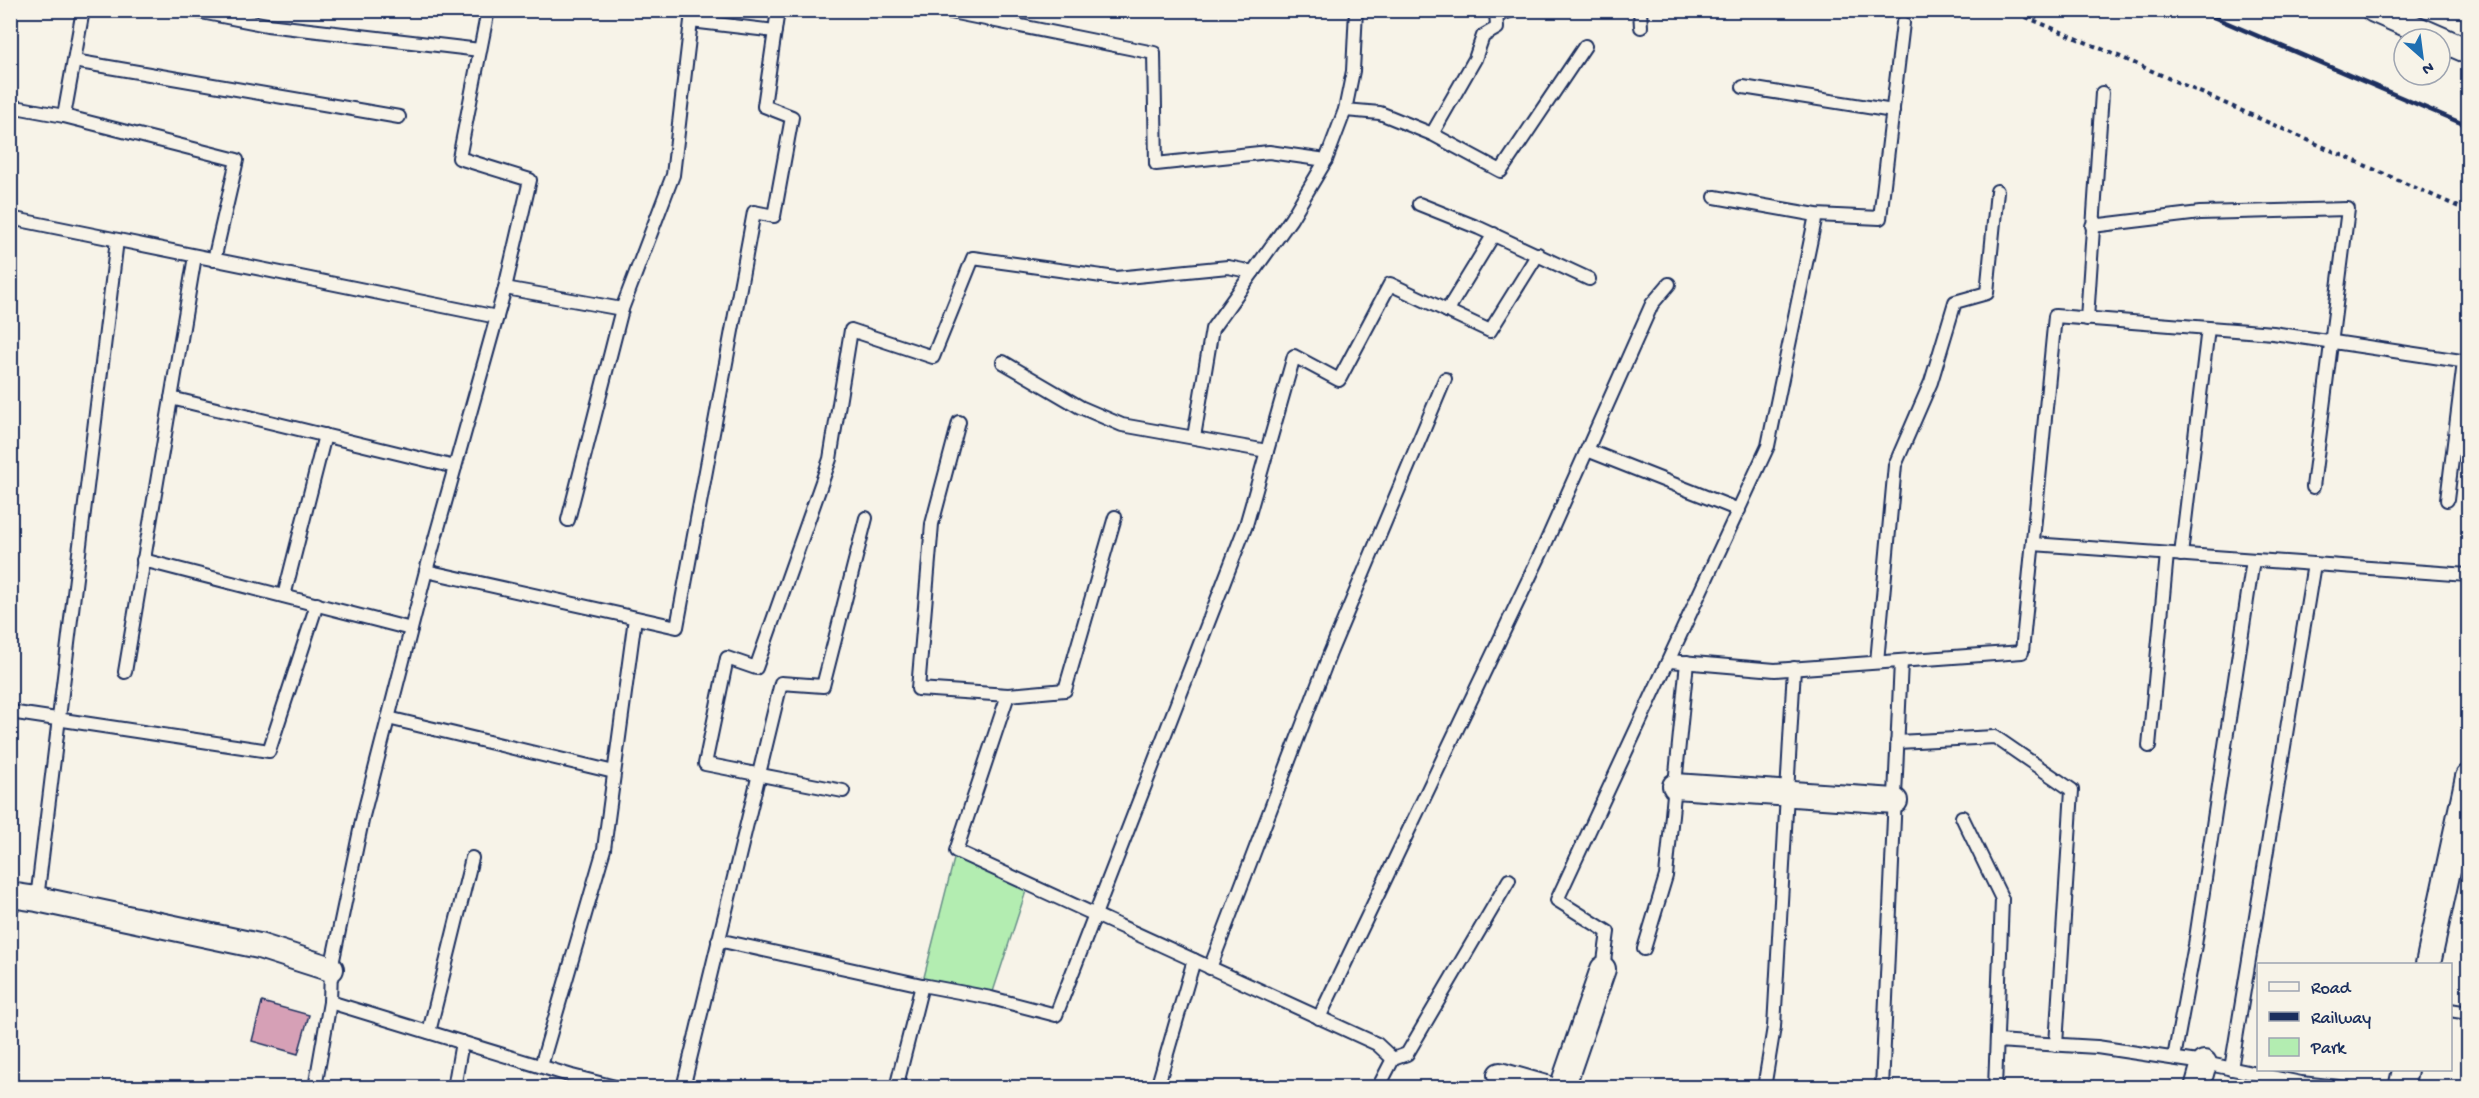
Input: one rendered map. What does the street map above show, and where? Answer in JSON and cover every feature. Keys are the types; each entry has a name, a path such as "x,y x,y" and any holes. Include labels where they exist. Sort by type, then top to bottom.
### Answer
{"street":[{"path":"2374,10 2399,16 2469,51"},
{"path":"2428,963 2469,777"},
{"path":"1675,786 1895,801"},
{"path":"10,895 37,898 259,946 331,969"},
{"path":"1562,1088 1603,969"},
{"path":"2197,1088 2204,1063"},
{"path":"2401,1088 2404,1071"},
{"path":"1500,1075 1546,1088"}],"lane":[{"path":"64,116 83,10"},
{"path":"191,10 267,25 480,50"},
{"path":"315,1088 330,1002 331,969 363,816 426,571 505,288 530,180 459,158 488,10"},
{"path":"426,571 677,627 754,212 774,216 792,117 764,106 778,10"},
{"path":"940,10 1154,54 1156,164 1269,152 1326,160"},
{"path":"1194,437 1212,330 1291,219 1326,160 1345,110 1353,71 1356,10"},
{"path":"1432,134 1475,60 1483,36 1497,27 1496,13 1512,10"},
{"path":"1640,10 1641,27"},
{"path":"568,520 622,309 673,175 691,21 775,31"},
{"path":"1715,198 1816,215 1880,218 1903,23"},
{"path":"1345,110 1380,113 1432,134 1501,171 1585,46"},
{"path":"74,61 399,117"},
{"path":"1743,87 1893,111"},
{"path":"2087,319 2102,93"},
{"path":"10,106 64,116 237,160 214,260"},
{"path":"1877,662 1895,465 1931,382 1955,302 1987,294 1998,191"},
{"path":"1419,204 1494,234 1589,279"},
{"path":"2092,226 2200,213 2348,209 2313,487"},
{"path":"1603,969 1608,932 1557,900 1768,446 1816,215"},
{"path":"10,218 497,317"},
{"path":"1447,311 1494,234"},
{"path":"37,898 117,240"},
{"path":"718,940 990,998 1056,1015 1246,525 1294,356 1339,380 1390,284 1490,331 1538,254"},
{"path":"125,672 195,256"},
{"path":"843,791 705,764 727,658 756,668 830,459 851,330 933,357 973,258 1116,278 1228,267 1253,272"},
{"path":"1320,1018 1543,549 1652,304 1669,284"},
{"path":"505,288 622,309"},
{"path":"1670,661 1775,670 2022,652 2055,316 2273,333 2466,362 2447,500"},
{"path":"2181,555 2208,328"},
{"path":"1003,362 1080,407 1122,425 1267,451"},
{"path":"1210,968 1330,653 1444,379"},
{"path":"171,398 455,467"},
{"path":"959,422 932,524 918,689 1008,695 1065,690 1115,517"},
{"path":"284,596 325,435"},
{"path":"1587,450 1739,510"},
{"path":"683,1088 782,683 823,686 866,518"},
{"path":"2033,544 2469,575"},
{"path":"2149,746 2167,554"},
{"path":"143,560 411,629"},
{"path":"2174,1058 2195,945 2253,560"},
{"path":"2231,1069 2314,564"},
{"path":"10,712 269,751 317,604"},
{"path":"541,1066 604,849 635,618"},
{"path":"1882,1088 1901,661"},
{"path":"1644,950 1666,876 1687,662"},
{"path":"1764,1088 1774,1027 1794,668"},
{"path":"1008,695 956,851 1377,1044 1393,1059"},
{"path":"388,717 614,772"},
{"path":"1898,742 1995,737 2072,790 2056,1045"},
{"path":"1962,818 2002,899 1995,1088"},
{"path":"429,1032 472,858"},
{"path":"1378,1088 1393,1059 1407,1054 1509,880"},
{"path":"1157,1088 1194,960"},
{"path":"896,1088 922,985"},
{"path":"330,1002 541,1066 571,1082 619,1088"},
{"path":"2452,1010 2469,1013"},
{"path":"1997,1041 2097,1047 2204,1063 2301,1083 2348,1088"},
{"path":"454,1088 462,1042"}],"path":[{"path":"2009,10 2469,211"}],"green space":[{"path":"956,851 1028,885 991,998 922,985"}],"building":[{"path":"262,1002 309,1015 298,1054 252,1041"}],"railway":[{"path":"2197,10 2468,126"}]}
